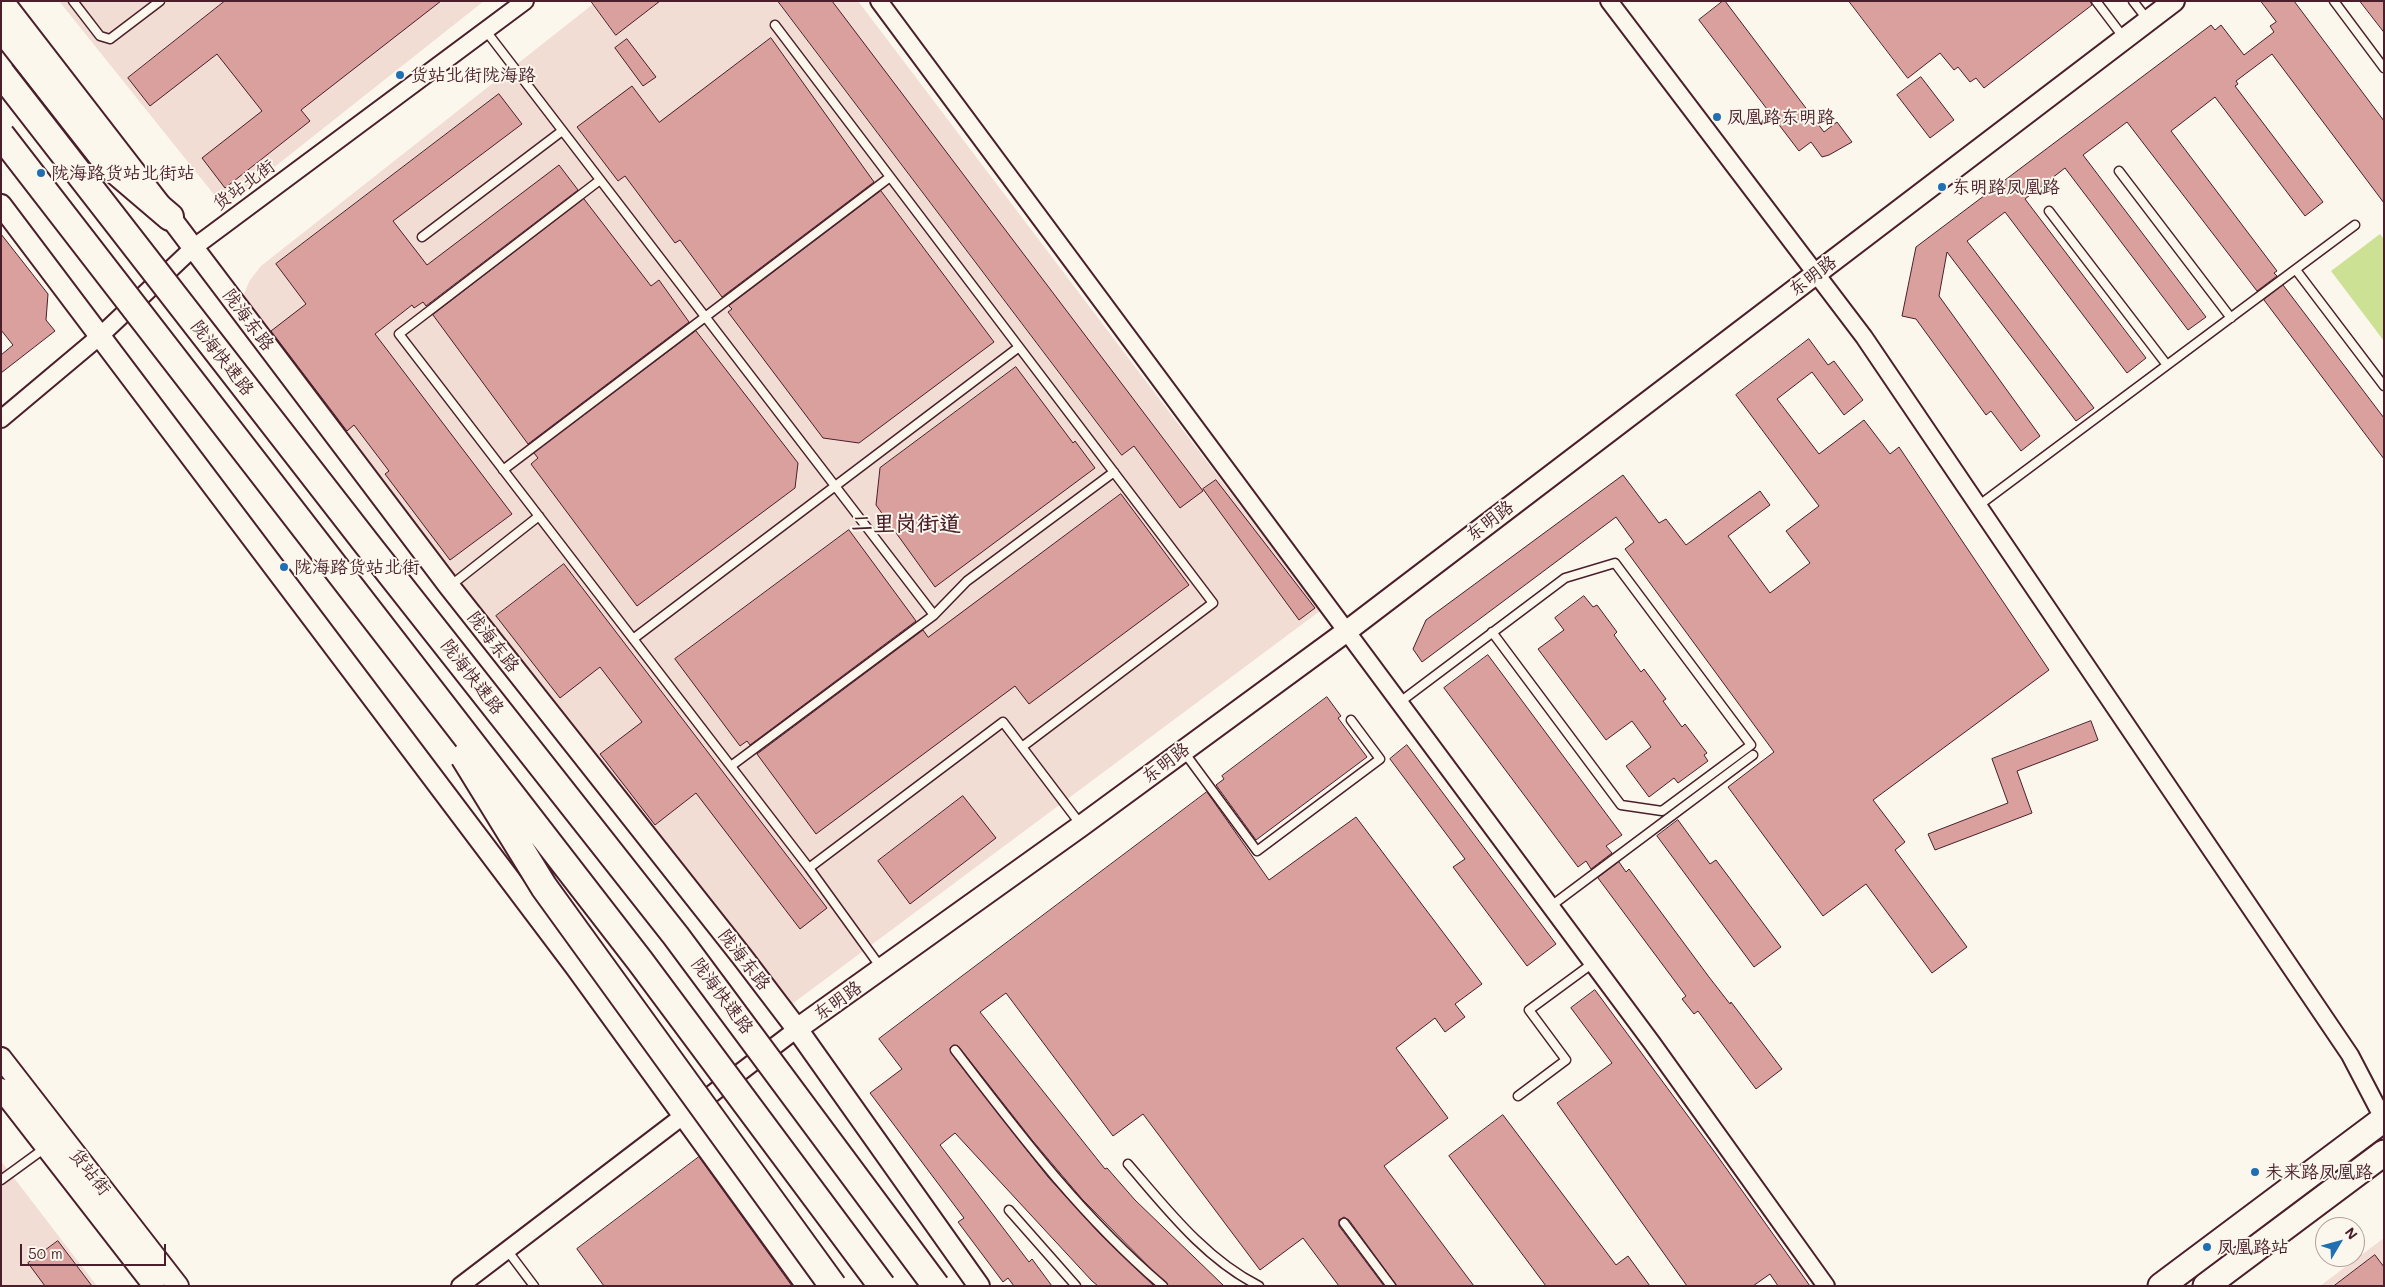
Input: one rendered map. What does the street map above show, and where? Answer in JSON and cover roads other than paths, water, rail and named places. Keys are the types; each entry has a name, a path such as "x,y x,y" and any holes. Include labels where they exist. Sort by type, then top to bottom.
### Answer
{"highway":[{"path":"1,27 109,165 170,217"},
{"name":"陇海快速路","path":"1,73 355,529 676,936 936,1286"},
{"path":"1,135 640,961 882,1286"},
{"path":"404,658 544,887 833,1286"}],"main road":[{"path":"2161,1286 2384,1119"},
{"path":"2206,1286 2384,1153"}],"street":[{"name":"陇海东路","path":"3,1 170,217 449,586 797,1029 979,1286"},
{"name":"货站北街","path":"1,419 100,336 193,248 525,1"},
{"path":"879,1 1551,906 1826,1286"},
{"path":"1609,1 1864,337 2350,1056 2384,1119"},
{"name":"东明路","path":"797,1029 1082,826 1347,630 2174,1"},
{"path":"1,205 575,966 683,1118 807,1286"},
{"path":"460,1286 683,1118 797,1029"},
{"name":"货站街","path":"1,1058 178,1286"},
{"name":"货站街","path":"3,1096 46,1147 154,1286"}],"lane":[{"path":"72,1 100,36 110,39 160,1"},
{"path":"2096,1 2125,39"},
{"path":"2133,1 2148,21"},
{"path":"2334,1 2384,68"},
{"path":"775,25 1213,603 1022,747"},
{"path":"486,31 934,615"},
{"path":"422,237 562,131"},
{"path":"2119,171 2231,318"},
{"path":"504,470 890,177"},
{"path":"600,180 399,334 809,868 883,969"},
{"path":"2050,210 2167,365"},
{"path":"1978,506 2355,225"},
{"path":"2296,270 2384,386"},
{"path":"633,639 1019,347"},
{"path":"731,766 934,615 967,581 1114,472"},
{"path":"449,586 539,516"},
{"path":"1400,702 1492,632 1565,578 1615,563 1751,745 1662,811 1621,805 1492,632"},
{"path":"1183,751 1257,851 1380,759 1351,720"},
{"path":"809,868 1003,722 1082,826"},
{"path":"1551,906 1753,755"},
{"path":"1518,1096 1566,1060 1529,1010 1593,963"},
{"path":"955,1050 1051,1174 1128,1256 1163,1286"},
{"path":"1,1180 46,1147"},
{"path":"1128,1164 1182,1227 1224,1264 1259,1286"},
{"path":"1009,1210 1076,1286"},
{"path":"1344,1223 1391,1286"},
{"path":"508,1250 534,1286"}],"place":[{"name":"货站北街陇海路","path":"400,75"},
{"name":"凤凰路东明路","path":"1717,117"},
{"name":"陇海路货站北街站","path":"41,173"},
{"name":"东明路凤凰路","path":"1942,187"},
{"name":"陇海路货站北街","path":"284,567"},
{"name":"未来路凤凰路","path":"2255,1172"},
{"name":"凤凰路站","path":"2207,1247"}],"district":[{"name":"二里岗街道","path":"906,524"}]}
